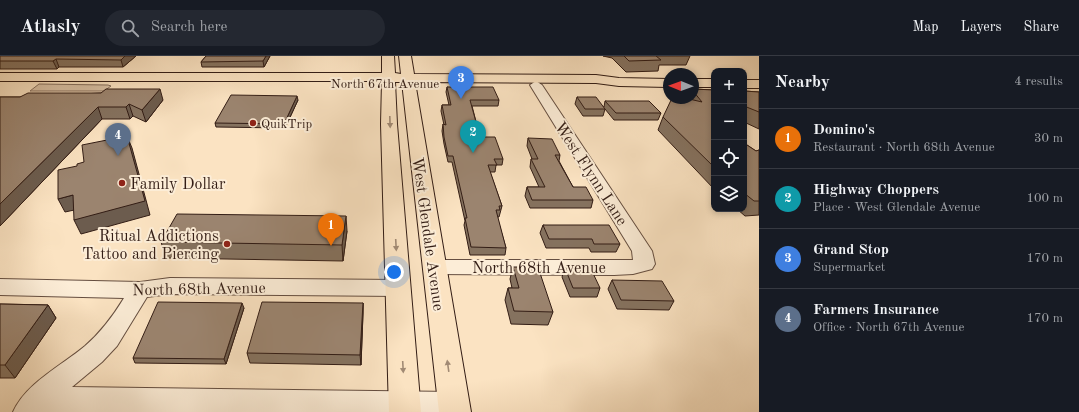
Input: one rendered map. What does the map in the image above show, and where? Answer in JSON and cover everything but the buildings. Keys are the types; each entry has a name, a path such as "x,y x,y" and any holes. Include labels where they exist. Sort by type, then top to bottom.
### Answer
{"main road":[{"name":"West Glendale Avenue","path":"388,56 394,206 405,408"},
{"name":"West Glendale Avenue","path":"405,56 455,408"},
{"name":"North 67th Avenue","path":"0,77 174,78 190,82 388,80 536,85 601,85 619,82"},
{"name":"North 67th Avenue","path":"408,81 596,79 619,82 663,83"},
{"path":"699,83 711,83"},
{"path":"747,84 759,84"},
{"path":"394,206 405,206 412,210 416,240 434,267"}],"street":[{"name":"West Flynn Lane","path":"536,85 642,251 644,264"},
{"name":"North 68th Avenue","path":"434,267 614,268 633,267 644,264"},
{"name":"North 68th Avenue","path":"0,287 140,290 170,286 398,288"},
{"path":"32,405 94,353 120,326 140,290"},
{"path":"32,405 455,408"}],"shaded area":[{"path":"39,84 111,86 104,91 30,91"}],"place":[{"name":"Grand Stop","path":"461,99"},
{"name":"QuikTrip","path":"253,123"},
{"name":"Highway Choppers","path":"473,153"},
{"name":"Farmers Insurance","path":"118,156"},
{"name":"Family Dollar","path":"122,183"},
{"name":"Ritual Addictions Tattoo and Piercing","path":"227,244"},
{"name":"Domino's","path":"331,246"}]}
